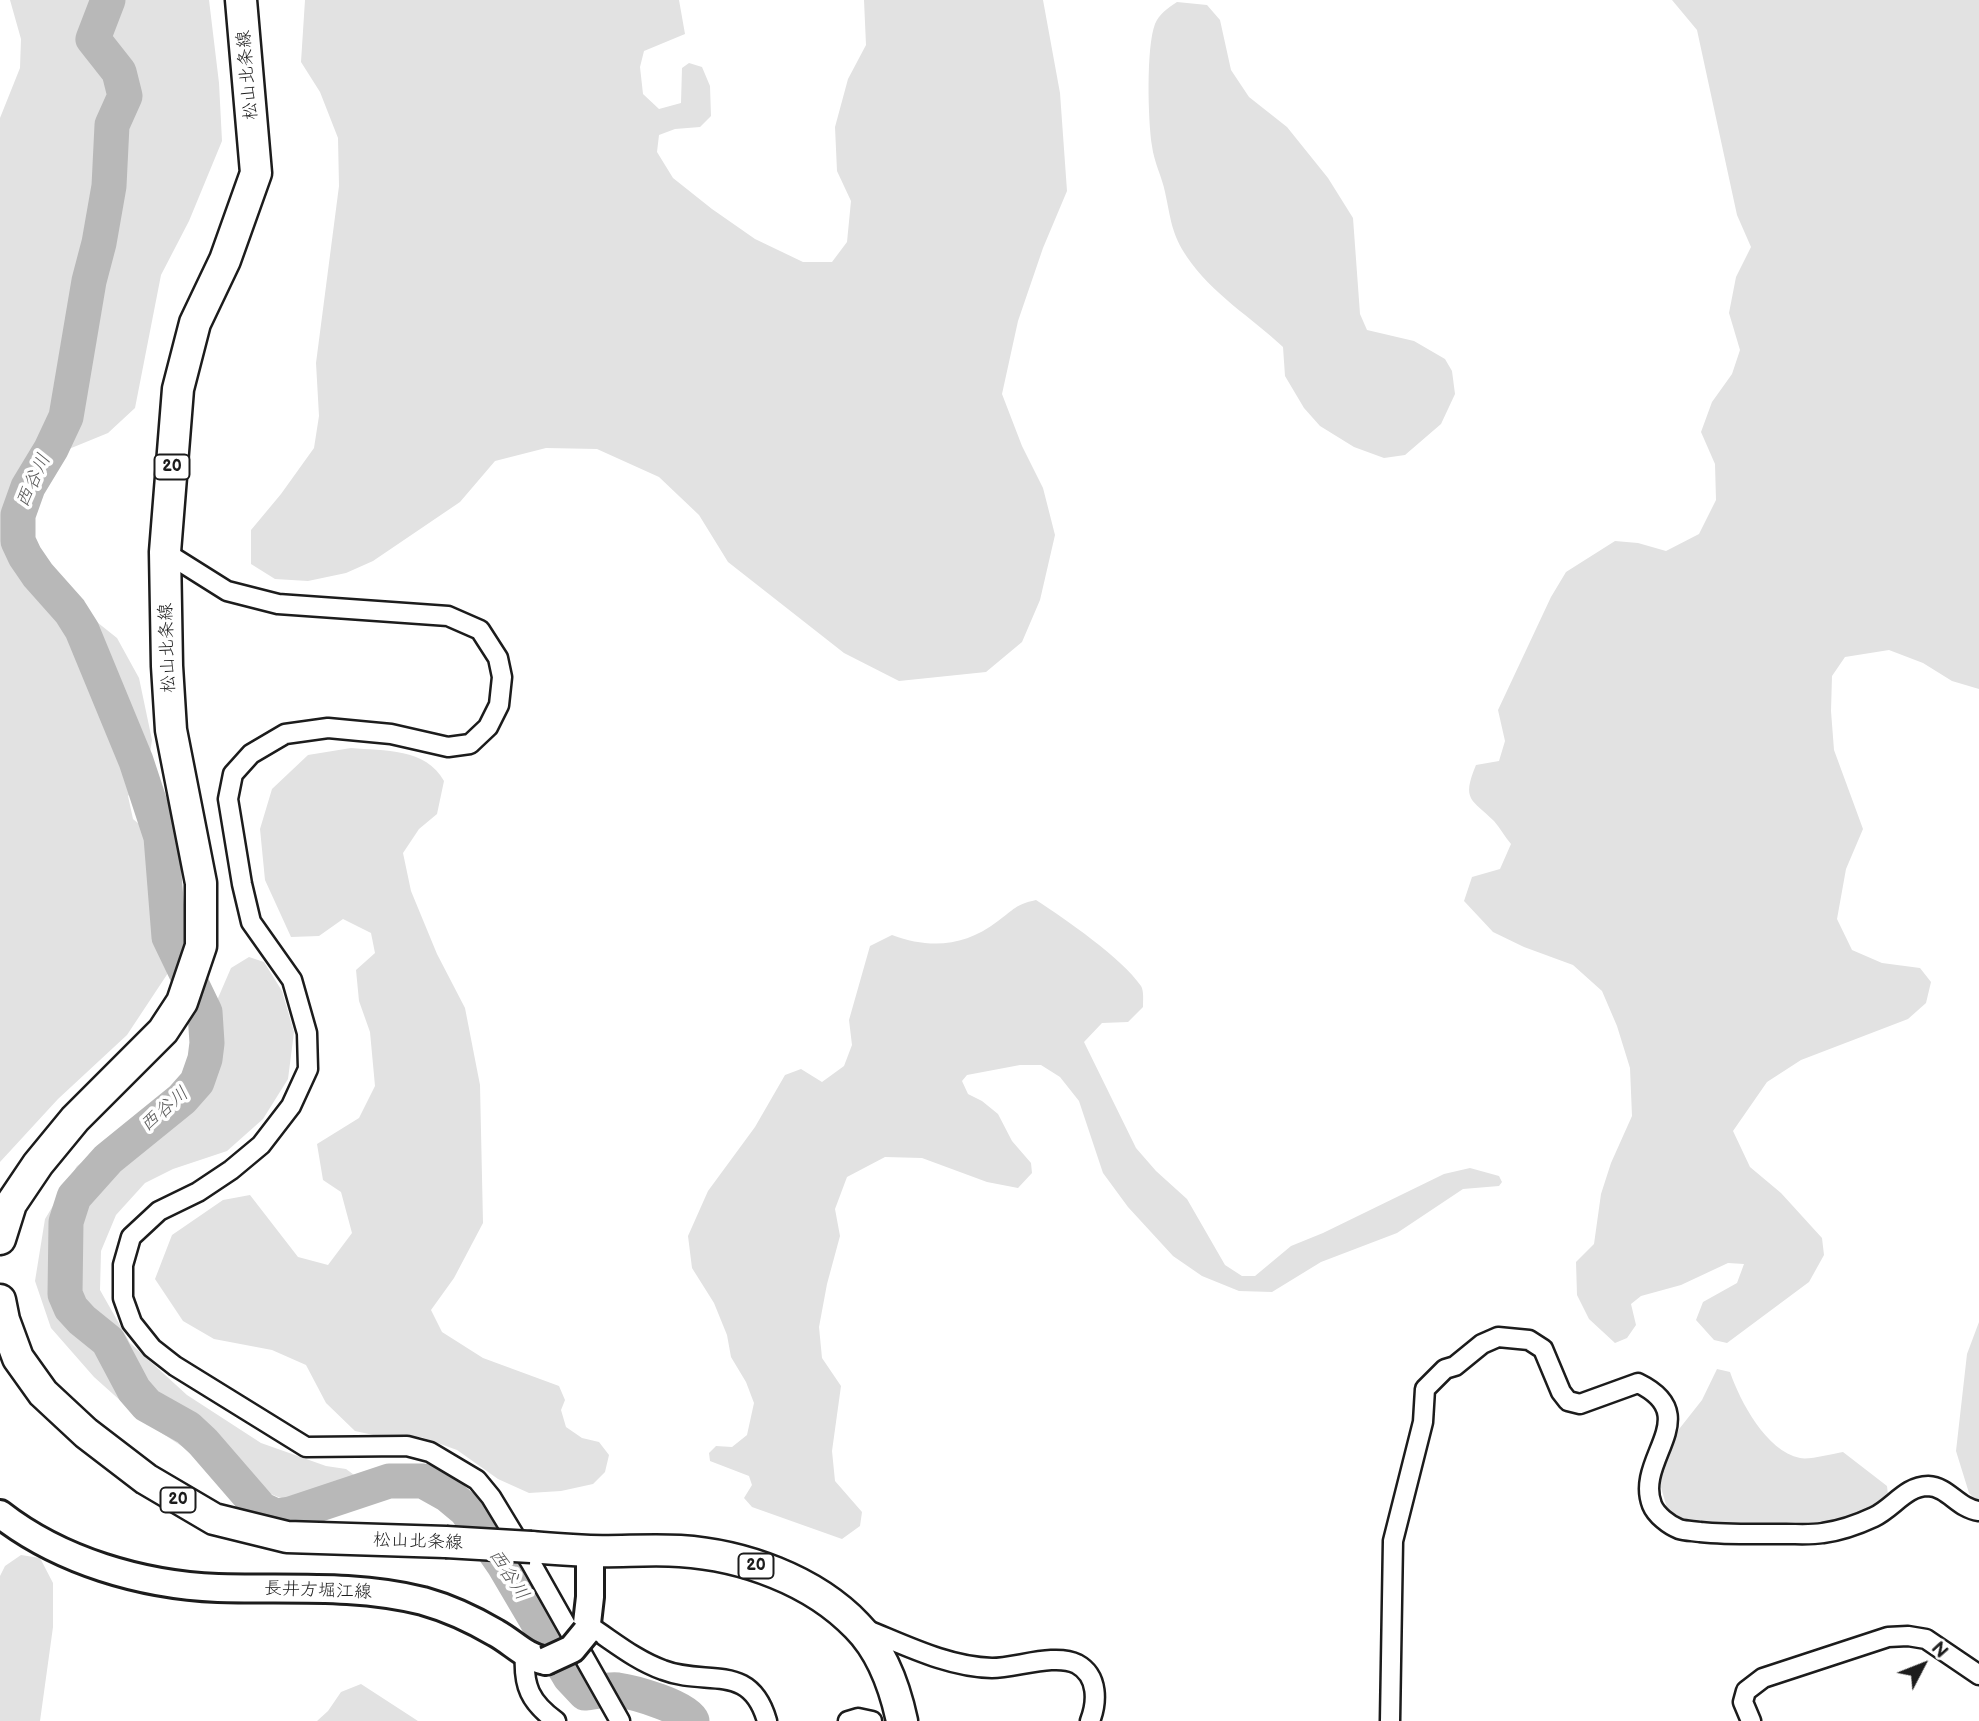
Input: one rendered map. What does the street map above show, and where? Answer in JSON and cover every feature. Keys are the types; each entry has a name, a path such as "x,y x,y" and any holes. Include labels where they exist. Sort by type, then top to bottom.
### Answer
{"main road":[{"name":"松山北条線","path":"0,1239 12,1204 38,1164 75,1119 163,1031 182,1002 201,946 201,883 172,730 167,666 165,552 178,389 195,323 225,260 256,173 241,0"},
{"name":"松山北条線","path":"0,1300 4,1320 18,1358 43,1393 86,1433 146,1479 214,1520 286,1537 446,1542 590,1551 682,1551 736,1560 779,1573 815,1591 859,1627 883,1663 898,1700 902,1721"},
{"name":"長井方堀江線","path":"0,1514 24,1533 83,1560 139,1578 215,1587 358,1590 401,1597 425,1602 471,1619 536,1658"},
{"path":"536,1658 572,1649 587,1628 590,1551"}],"street":[{"path":"165,552 227,591 278,604 448,616 480,630 498,658 502,677 499,705 488,727 470,744 449,747 391,734 328,728 285,734 251,754 233,774 228,799 251,922 292,981 307,1033 308,1069 290,1106 261,1145 198,1192 159,1211 131,1237 123,1265 123,1298 132,1324 152,1348 175,1366 306,1447 407,1447 430,1452 477,1480 491,1497 531,1563 616,1713"},
{"path":"1390,1721 1393,1541 1423,1422 1425,1389 1445,1369 1455,1366 1482,1344 1498,1337 1529,1339 1543,1349 1561,1392 1568,1401 1580,1404 1638,1384 1652,1390 1663,1400 1668,1414 1666,1433 1649,1489 1652,1506 1661,1518 1680,1530 1726,1534 1824,1534 1875,1517 1912,1489 1928,1486 1943,1490 1966,1509 1979,1511"},
{"path":"859,1627 949,1661 993,1668 1051,1661 1077,1664 1093,1684 1097,1704 1090,1721"},
{"path":"587,1628 634,1657 666,1672 740,1682 754,1693 767,1721"},
{"path":"1751,1721 1743,1702 1746,1691 1763,1678 1888,1637 1926,1639 1979,1675"},
{"path":"536,1658 524,1675 530,1695 540,1709 556,1721"},
{"path":"848,1721 858,1718 872,1721"}],"shaded area":[{"path":"10,0 209,0 219,83 222,141 189,221 161,275 135,408 108,433 64,451 36,491 27,544 58,591 117,638 139,678 152,740 147,773 128,796 133,819 165,846 178,912 168,973 127,1035 58,1099 0,1162 0,118 20,68 21,39"},
{"path":"305,0 679,0 685,34 644,51 640,67 643,94 659,109 681,103 682,68 689,63 702,67 710,86 711,116 700,127 675,129 659,135 657,152 673,178 755,239 803,262 832,262 847,242 851,201 837,171 835,127 848,79 866,45 864,0 1043,0 1060,93 1067,191 1043,248 1018,321 1002,394 1022,446 1043,488 1055,535 1040,600 1022,642 986,672 899,681 844,653 728,562 699,515 659,477 597,449 546,448 495,461 460,502 373,561 346,573 308,581 275,579 251,564 251,530 314,448 319,416 316,363 339,186 338,138 320,92 301,62"},
{"path":"1672,0 1979,0 1979,689 1952,681 1923,663 1889,650 1845,657 1832,676 1834,750 1863,829 1846,869 1837,919 1852,950 1882,963 1920,968 1931,982 1926,1003 1908,1019 1801,1060 1767,1082 1733,1131 1750,1167 1781,1193 1822,1238 1824,1255 1809,1282 1727,1343 1714,1340 1696,1320 1703,1302 1737,1283 1744,1264 1728,1263 1681,1285 1641,1296 1631,1304 1636,1325 1627,1338 1615,1343 1589,1319 1577,1295 1576,1262 1594,1244 1601,1194 1611,1163 1632,1116 1630,1068 1617,1026 1602,991 1573,965 1493,932 1464,901 1472,877 1500,869 1511,844 1494,821 1471,798 1469,786 1476,765 1499,761 1505,741 1498,710 1551,597 1566,572 1615,541 1638,543 1666,551 1699,534 1716,500 1715,464 1701,432 1712,402 1732,374 1740,350 1729,313 1736,277 1751,247 1737,215 1697,30"},
{"path":"1177,2 1207,5 1220,20 1231,70 1249,97 1287,127 1328,178 1353,218 1360,314 1367,330 1414,341 1445,359 1452,371 1455,394 1441,424 1405,455 1384,458 1354,447 1320,426 1304,408 1285,376 1283,347 1208,282 1187,257 1178,241 1153,152 1149,84 1150,49 1155,24 1161,14"},
{"path":"351,748 390,751 415,757 427,762 444,781 437,814 419,829 403,853 411,891 437,954 465,1008 480,1085 483,1223 454,1278 431,1310 442,1332 483,1358 559,1386 565,1400 561,1410 566,1427 582,1438 599,1442 609,1455 605,1472 593,1484 561,1491 529,1493 498,1479 457,1450 421,1437 378,1436 355,1431 326,1403 306,1365 272,1350 214,1339 183,1321 155,1279 172,1235 223,1200 250,1195 298,1257 328,1265 352,1233 341,1192 323,1180 317,1144 359,1118 375,1086 370,1032 359,1001 356,970 375,953 371,933 343,919 319,936 291,937 265,880 260,829 272,789 308,755"},
{"path":"1036,900 1107,951 1141,986 1143,1007 1128,1022 1102,1023 1084,1042 1136,1148 1156,1171 1187,1199 1225,1265 1242,1276 1255,1276 1291,1246 1444,1174 1470,1168 1499,1176 1502,1182 1499,1186 1463,1189 1397,1233 1321,1262 1272,1292 1239,1291 1202,1276 1173,1256 1128,1207 1103,1173 1079,1101 1060,1077 1041,1065 1020,1065 967,1075 962,1081 968,1094 998,1114 1012,1141 1031,1163 1032,1173 1018,1188 987,1182 922,1158 885,1157 847,1177 835,1209 840,1236 819,1327 822,1358 841,1386 832,1451 835,1481 862,1512 860,1526 842,1539 752,1507 744,1498 752,1485 749,1476 710,1461 709,1453 716,1446 732,1447 747,1435 754,1403 746,1382 731,1357 727,1335 714,1303 692,1268 688,1236 708,1191 755,1127 785,1075 801,1069 822,1082 844,1066 852,1045 849,1020 870,946 892,935 933,944 960,941 985,930 1019,906"},
{"path":"249,957 264,962 282,991 294,1032 288,1079 263,1119 227,1151 173,1169 145,1183 116,1215 101,1251 100,1290 130,1343 187,1395 261,1443 326,1466 346,1469 361,1480 361,1492 347,1506 319,1509 278,1497 233,1478 142,1420 94,1377 51,1328 35,1281 45,1219 77,1166 123,1133 176,1084 199,1042 231,968"},
{"path":"1979,1322 1979,1499 1969,1493 1956,1451 1967,1354"},
{"path":"1717,1369 1730,1372 1740,1397 1756,1423 1776,1446 1800,1458 1843,1452 1887,1486 1888,1495 1875,1508 1822,1530 1783,1525 1756,1532 1708,1531 1669,1515 1658,1477 1676,1433 1702,1400"},
{"path":"21,1555 40,1558 53,1583 53,1627 40,1721 0,1721 0,1576 5,1566"},
{"path":"361,1684 418,1721 317,1721 341,1692"}],"waterway":[{"name":"西谷川","path":"108,0 93,39 119,72 125,96 112,125 109,186 89,281 66,417 28,487 18,515 18,541 38,575 70,611 82,630 136,761 161,837 169,937 205,1012 207,1043 197,1082 182,1099 108,1159 74,1197 66,1222 65,1294 71,1308 108,1341 134,1390 147,1405 188,1428 261,1509 276,1516 290,1514 389,1481 423,1481 448,1495 466,1510 504,1565 570,1677 585,1693 625,1691 659,1701 680,1711 692,1721"},
{"path":"690,1715 705,1721"}]}
